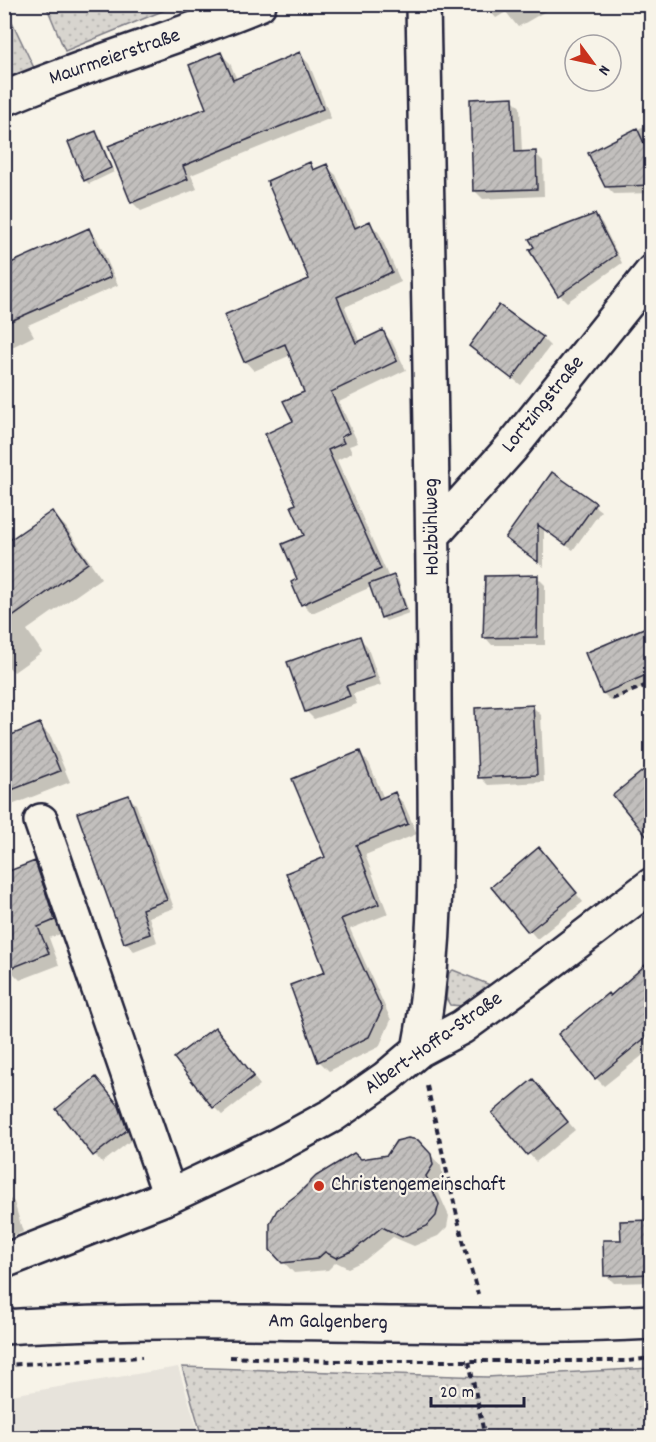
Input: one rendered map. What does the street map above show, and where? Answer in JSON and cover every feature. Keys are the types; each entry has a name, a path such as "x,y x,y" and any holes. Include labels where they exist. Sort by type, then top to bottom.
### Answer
{"street":[{"name":"Maurmeierstraße","path":"4,99 259,4"},
{"name":"Holzbühlweg","path":"419,1050 428,1005 433,952 433,535 423,4"},
{"name":"Lortzingstraße","path":"433,535 512,447 651,272"},
{"path":"41,821 170,1196"},
{"name":"Albert-Hoffa-Straße","path":"4,1260 170,1196 278,1145 333,1115 386,1078 419,1050 471,1020 539,971 651,885"},
{"name":"Am Galgenberg","path":"17,1326 237,1321 487,1326 651,1322"}],"path":[{"path":"612,699 651,684"},
{"path":"419,1050 462,1237 487,1326"},
{"path":"4,1365 149,1357"},
{"path":"228,1357 333,1361 651,1358"},
{"path":"469,1361 485,1437"}],"shaded area":[{"path":"4,5 34,68 5,82 4,82"},
{"path":"46,5 177,5 65,51"},
{"path":"453,970 490,985 490,988 465,1006 450,1005 446,998 449,973"},
{"path":"178,1367 200,1437 5,1437 5,1396"},
{"path":"182,1367 487,1377 651,1368 651,1437 202,1437"}],"building":[{"path":"221,52 233,80 300,52 323,109 183,166 188,179 131,203 108,146 206,108 189,65"},
{"path":"513,97 515,152 536,151 537,189 473,191 470,99"},
{"path":"637,128 651,158 651,185 605,187 588,153"},
{"path":"96,131 111,168 84,181 68,142"},
{"path":"310,162 313,170 327,164 355,228 370,221 392,272 337,297 356,343 383,330 397,361 331,392 349,433 341,437 344,443 328,450 381,569 301,605 291,582 297,579 282,544 304,535 291,506 296,504 265,434 293,421 283,401 304,392 285,344 244,362 224,315 309,279 267,181"},
{"path":"595,214 616,255 558,296 529,250 534,247 529,239"},
{"path":"89,228 111,277 4,324 4,266"},
{"path":"499,305 543,337 512,379 469,346"},
{"path":"552,472 596,503 566,545 538,525 538,562 505,538"},
{"path":"52,511 88,563 4,623 4,544"},
{"path":"394,575 406,609 381,618 369,584"},
{"path":"538,575 537,637 483,638 485,576"},
{"path":"651,625 651,673 602,694 585,653"},
{"path":"360,636 374,677 346,686 350,696 305,712 287,662"},
{"path":"533,705 537,775 478,778 475,708"},
{"path":"40,723 60,771 4,793 4,738"},
{"path":"360,751 379,799 395,792 408,824 356,845 379,904 341,919 382,1009 369,1037 318,1062 290,985 325,972 286,873 325,857 292,779"},
{"path":"651,764 651,842 613,795"},
{"path":"129,795 167,900 142,909 150,934 124,943 77,813"},
{"path":"539,847 577,893 528,932 491,887"},
{"path":"35,861 55,920 38,927 49,953 4,971 4,873"},
{"path":"651,960 651,1033 595,1079 558,1034 608,993 610,996"},
{"path":"215,1027 254,1076 213,1108 174,1058"},
{"path":"96,1077 119,1106 127,1130 93,1156 56,1109"},
{"path":"533,1079 568,1122 527,1155 492,1113"},
{"path":"408,1138 418,1140 431,1154 433,1165 426,1176 439,1204 436,1216 427,1226 402,1237 382,1227 354,1250 336,1258 325,1252 317,1259 282,1263 270,1250 270,1223 277,1210 316,1176 354,1153 361,1159 387,1155 396,1141"},
{"path":"651,1220 651,1274 604,1276 603,1240 621,1240 620,1221"}],"place":[{"name":"Christengemeinschaft","path":"319,1186"}]}
